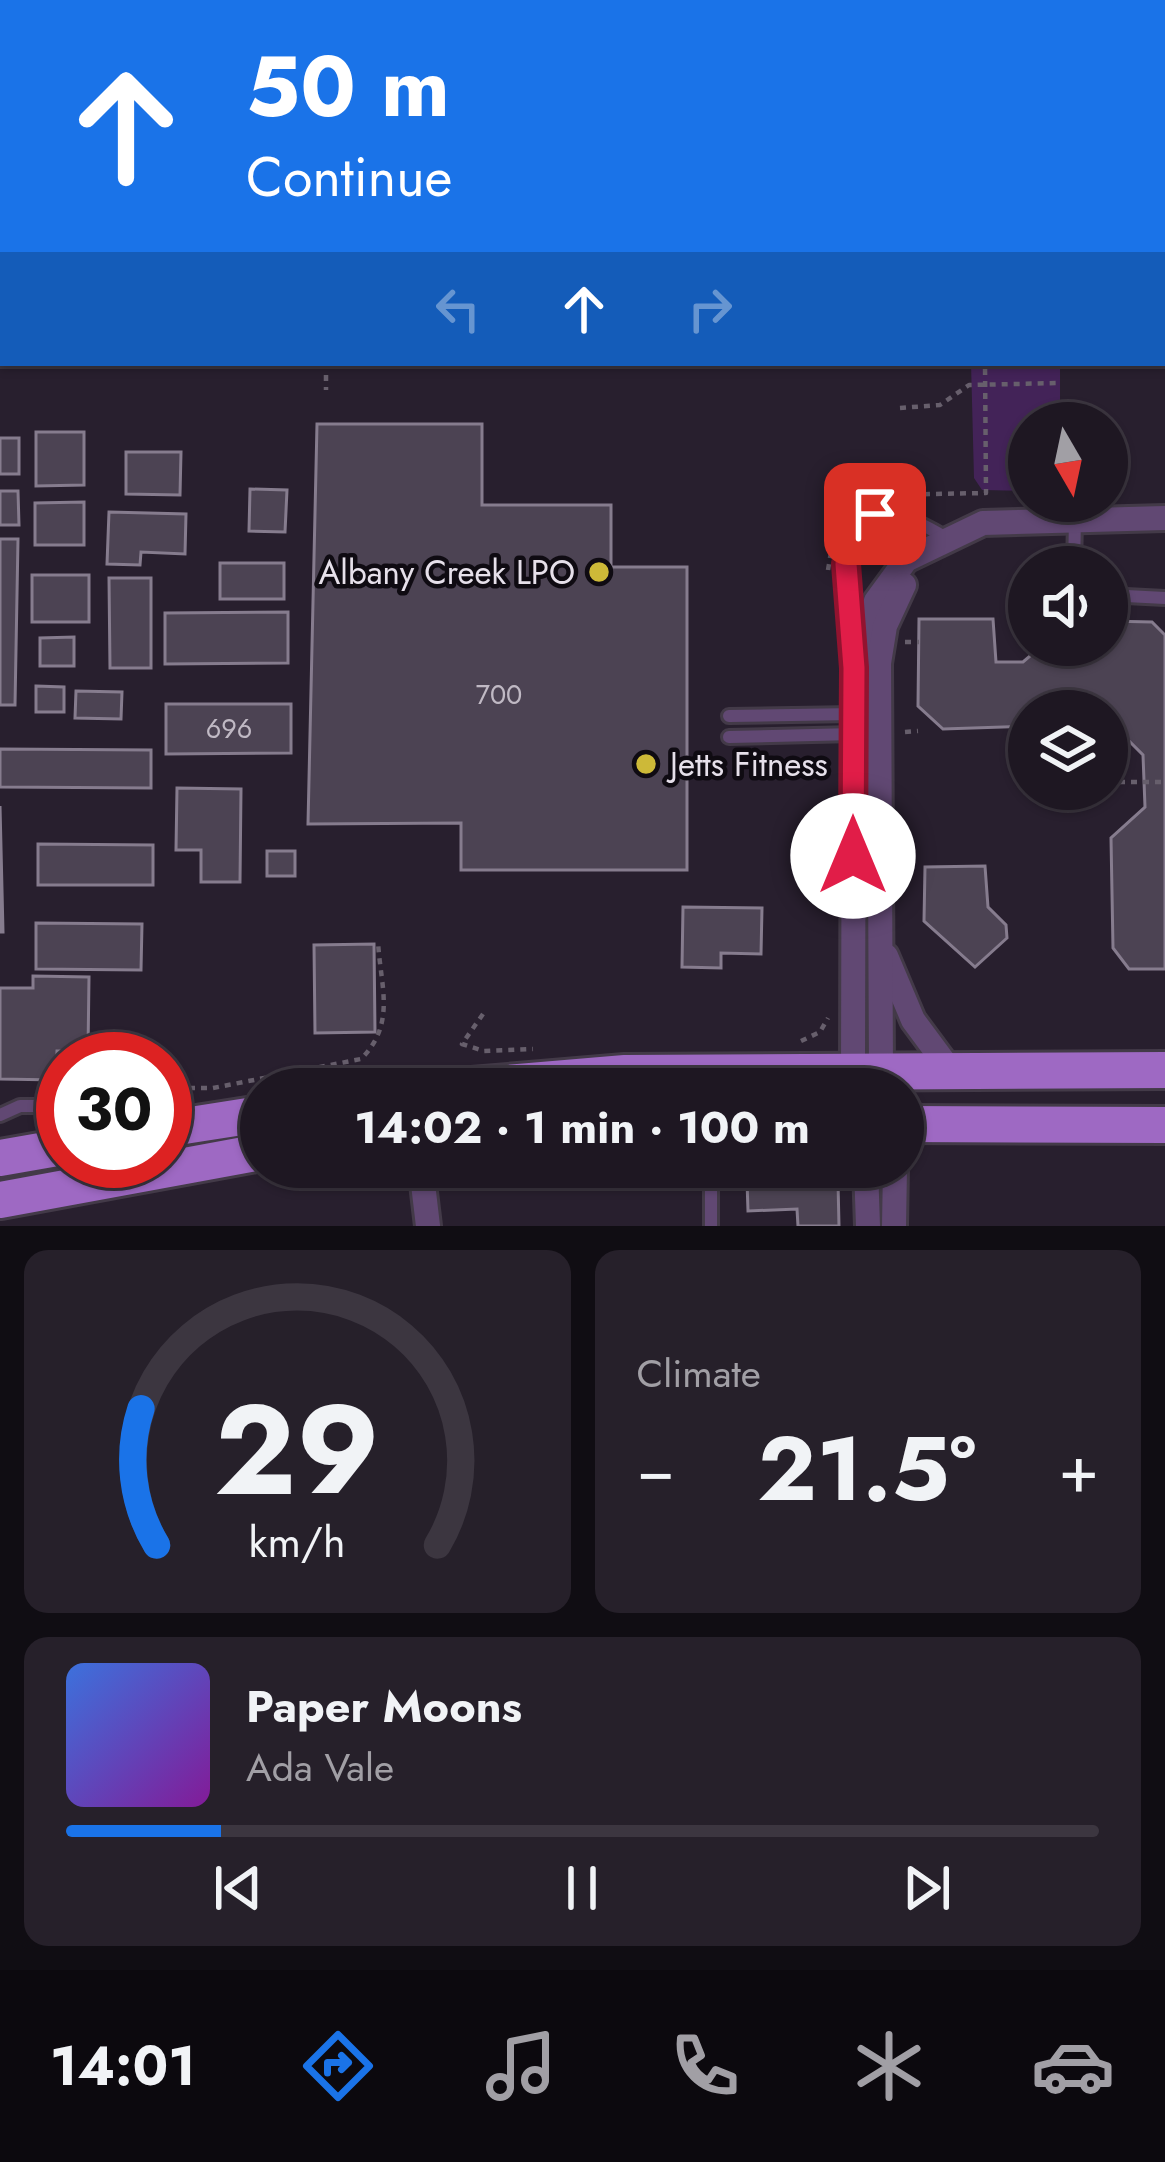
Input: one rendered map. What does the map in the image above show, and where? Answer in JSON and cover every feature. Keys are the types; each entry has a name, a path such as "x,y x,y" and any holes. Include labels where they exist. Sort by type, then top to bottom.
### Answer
{"main road":[{"path":"924,1073 1165,1070"},
{"path":"192,1124 240,1117"},
{"path":"924,1124 1165,1125"},
{"path":"0,1159 36,1152"},
{"path":"0,1200 240,1156"}],"street":[{"path":"1128,518 1165,518"},
{"path":"870,1068 881,943 881,830 854,668 864,626 891,578 913,555 946,538 1008,520"},
{"path":"868,1068 853,843 866,724 889,614 912,574 946,538"},
{"path":"853,843 881,830"},
{"path":"853,843 880,856"},
{"path":"881,943 913,1020 950,1070"},
{"path":"423,1188 428,1226"},
{"path":"867,1188 868,1226"},
{"path":"894,1226 895,1188"},
{"path":"0,1216 2,1226"}],"lane":[{"path":"854,668 846,564 857,530 875,514 895,511 946,538"},
{"path":"1128,596 1165,598"},
{"path":"729,716 866,724"},
{"path":"729,737 866,724"},
{"path":"0,1115 20,1106 36,1106"},
{"path":"192,1120 204,1122"},
{"path":"711,1188 711,1226"}],"path":[{"path":"326,366 326,390"},
{"path":"863,501 891,493 986,493 986,366"},
{"path":"900,408 940,405 969,386 1060,383"},
{"path":"829,571 831,538 840,520"},
{"path":"905,642 919,642"},
{"path":"905,732 918,731"},
{"path":"1128,782 1165,782"},
{"path":"192,1088 362,1059 384,1028 385,975 378,941"},
{"path":"789,1042 820,1032 830,1011"},
{"path":"483,1014 462,1044 484,1051 547,1048"}],"shaded area":[{"path":"971,366 1060,366 1060,402 1008,402 1008,491 982,490 974,478"}],"building":[{"path":"317,424 482,424 482,505 611,505 611,567 687,567 687,870 461,870 461,823 308,824"},
{"path":"36,432 84,432 84,485 36,486"},
{"path":"0,438 19,438 19,474 0,474"},
{"path":"126,452 181,452 180,495 126,494"},
{"path":"250,489 287,490 285,532 249,531"},
{"path":"0,491 18,491 19,525 0,525"},
{"path":"84,502 84,545 35,545 35,503"},
{"path":"109,512 186,514 185,554 141,552 140,565 107,564"},
{"path":"0,539 18,539 15,705 0,705"},
{"path":"220,563 284,563 284,599 220,599"},
{"path":"32,575 89,575 89,622 32,622"},
{"path":"109,578 151,578 151,668 110,668"},
{"path":"288,612 288,663 165,664 165,613"},
{"path":"919,619 993,619 996,662 1008,662 1008,666 1128,666 1128,621 1152,622 1165,635 1165,969 1129,969 1113,948 1111,838 1145,807 1143,755 1128,740 1128,690 1008,690 1008,727 943,729 918,706"},
{"path":"74,637 74,666 40,666 40,638"},
{"path":"36,686 64,687 64,712 36,712"},
{"path":"76,691 122,692 121,719 75,718"},
{"path":"166,704 291,704 291,753 166,754"},
{"path":"0,749 151,750 151,788 0,787"},
{"path":"177,788 241,789 240,882 201,882 201,850 176,850"},
{"path":"0,806 3,932 0,932"},
{"path":"38,844 153,845 153,885 38,885"},
{"path":"267,851 295,851 295,876 267,876"},
{"path":"985,866 988,907 1006,925 1007,938 975,967 924,921 925,867"},
{"path":"683,907 762,908 761,954 721,953 721,968 682,967"},
{"path":"36,923 142,924 141,970 36,969"},
{"path":"374,944 375,1032 315,1033 314,945"},
{"path":"33,976 89,977 88,1032 36,1032 36,1080 0,1079 0,988 33,988"},
{"path":"747,1188 838,1188 839,1226 798,1226 797,1209 748,1211"}],"place":[{"name":"Albany Creek LPO","path":"599,572"},
{"name":"Jetts Fitness","path":"646,764"}],"route":[{"path":"853,856 854,668 846,564 854,534 875,514"}]}
